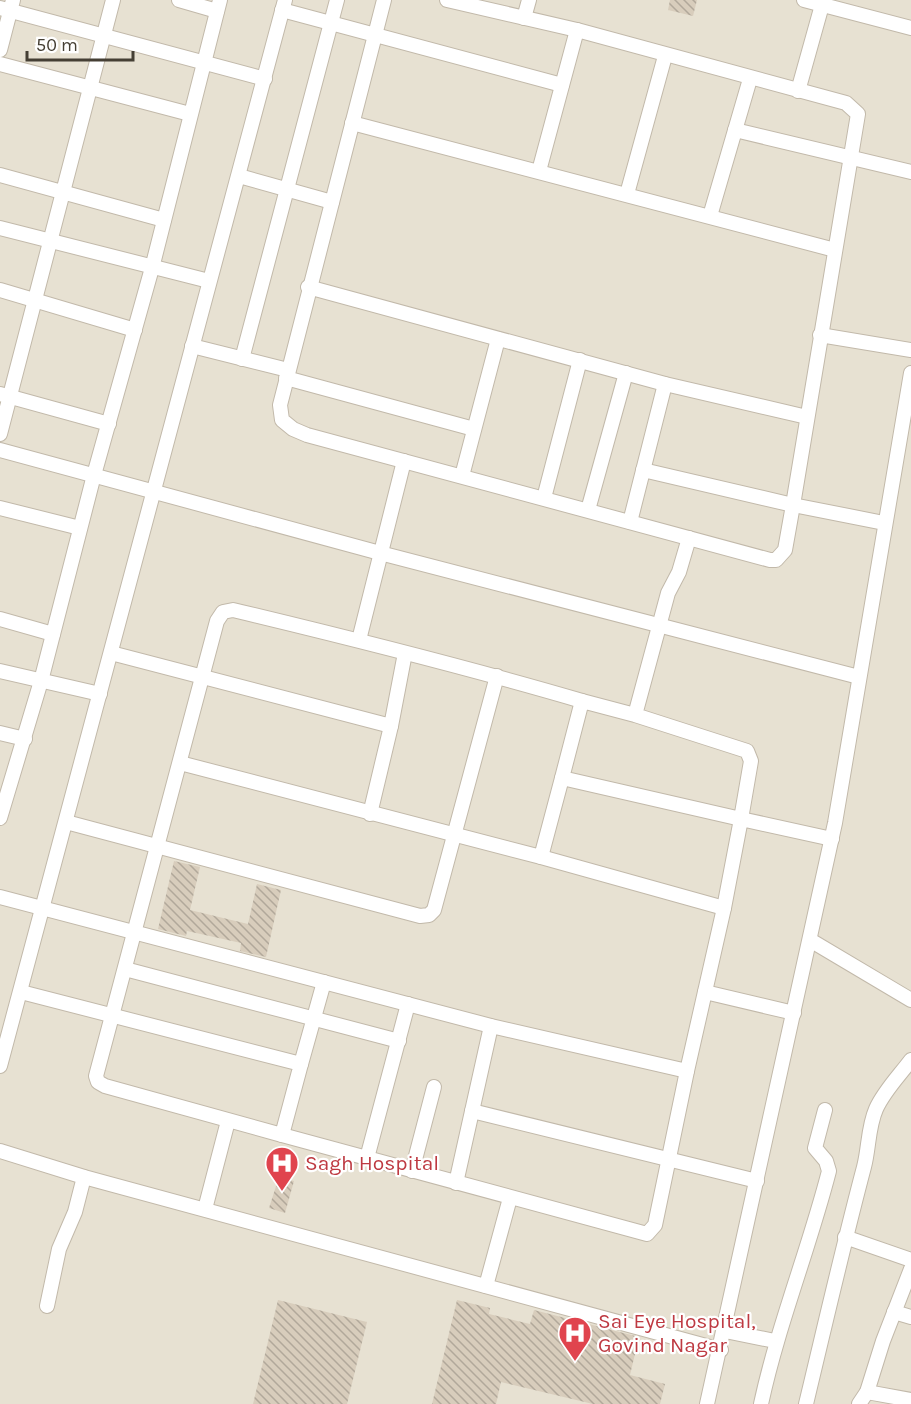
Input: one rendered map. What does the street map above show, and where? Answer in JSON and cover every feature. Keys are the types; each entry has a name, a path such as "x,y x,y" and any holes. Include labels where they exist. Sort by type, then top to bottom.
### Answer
{"street":[{"path":"0,434 5,396 51,241 113,0"},
{"path":"0,818 41,681 94,475 152,268 219,6 179,0"},
{"path":"242,359 337,0"},
{"path":"384,0 308,287 280,405 282,420 293,429 404,461 776,560 784,550 793,505 820,335 859,124 858,114 846,103 665,56 577,30 447,0"},
{"path":"524,18 529,0"},
{"path":"804,0 911,28"},
{"path":"0,1066 7,1017 21,992 152,491 266,80 284,5 332,24 562,86"},
{"path":"798,91 822,5"},
{"path":"0,50 8,6 104,36 266,80"},
{"path":"539,171 577,30"},
{"path":"627,194 665,56"},
{"path":"0,64 190,114"},
{"path":"710,216 750,79"},
{"path":"352,123 835,250"},
{"path":"735,130 911,172"},
{"path":"0,175 164,220"},
{"path":"239,176 332,202"},
{"path":"0,228 209,281"},
{"path":"308,287 665,384 807,417"},
{"path":"0,290 135,330"},
{"path":"820,335 911,350"},
{"path":"462,476 498,339"},
{"path":"192,346 474,429"},
{"path":"544,498 580,360"},
{"path":"588,510 626,373"},
{"path":"707,1404 721,1350 832,839 911,373"},
{"path":"630,522 665,384"},
{"path":"5,396 109,424"},
{"path":"0,450 380,553 859,677"},
{"path":"358,640 404,461"},
{"path":"643,470 793,505 884,522"},
{"path":"0,508 80,528"},
{"path":"635,715 658,626 689,538"},
{"path":"233,610 358,640 635,715 747,751 751,761 724,908 655,1225 647,1234 228,1121 105,1086 98,1082 96,1076 134,931 218,621 223,612 233,610"},
{"path":"0,620 53,634"},
{"path":"111,652 391,726"},
{"path":"370,813 391,726 405,653"},
{"path":"0,671 100,694"},
{"path":"66,822 420,916 429,915 434,910 497,676"},
{"path":"541,857 582,701"},
{"path":"0,733 25,739"},
{"path":"180,763 541,857 724,908"},
{"path":"562,778 832,839"},
{"path":"0,897 491,1026 687,1071"},
{"path":"810,940 911,1000"},
{"path":"124,969 399,1041"},
{"path":"282,1135 324,982"},
{"path":"21,992 301,1064"},
{"path":"705,992 794,1012"},
{"path":"367,1158 408,1004"},
{"path":"456,1183 491,1026"},
{"path":"806,1404 845,1237 866,1161 873,1116 882,1098 911,1060"},
{"path":"412,1171 434,1087"},
{"path":"761,1404 775,1341 811,1238 829,1171 826,1161 815,1148 825,1110"},
{"path":"472,1111 757,1181"},
{"path":"205,1209 228,1121"},
{"path":"0,1151 84,1177 721,1350"},
{"path":"47,1306 59,1249 75,1212 84,1177"},
{"path":"486,1286 510,1198"},
{"path":"845,1237 911,1260"},
{"path":"911,1269 863,1398 911,1400"},
{"path":"894,1312 911,1317"},
{"path":"725,1330 775,1341"}],"shaded area":[{"path":"0,0 911,0 911,1404 0,1404"}],"building":[{"path":"670,0 697,0 693,16 668,10"},
{"path":"174,861 200,867 190,910 248,924 257,884 281,890 266,957 240,951 241,943 187,931 186,936 158,929"},
{"path":"279,1177 294,1181 285,1213 269,1208"},
{"path":"278,1300 367,1322 347,1404 253,1404"},
{"path":"457,1300 490,1308 489,1314 530,1324 534,1310 639,1337 630,1375 665,1384 660,1404 593,1404 501,1382 496,1404 432,1404"}],"place":[{"name":"Sagh Hospital","path":"282,1192"},
{"name":"Sai Eye Hospital, Govind Nagar","path":"575,1362"}]}
